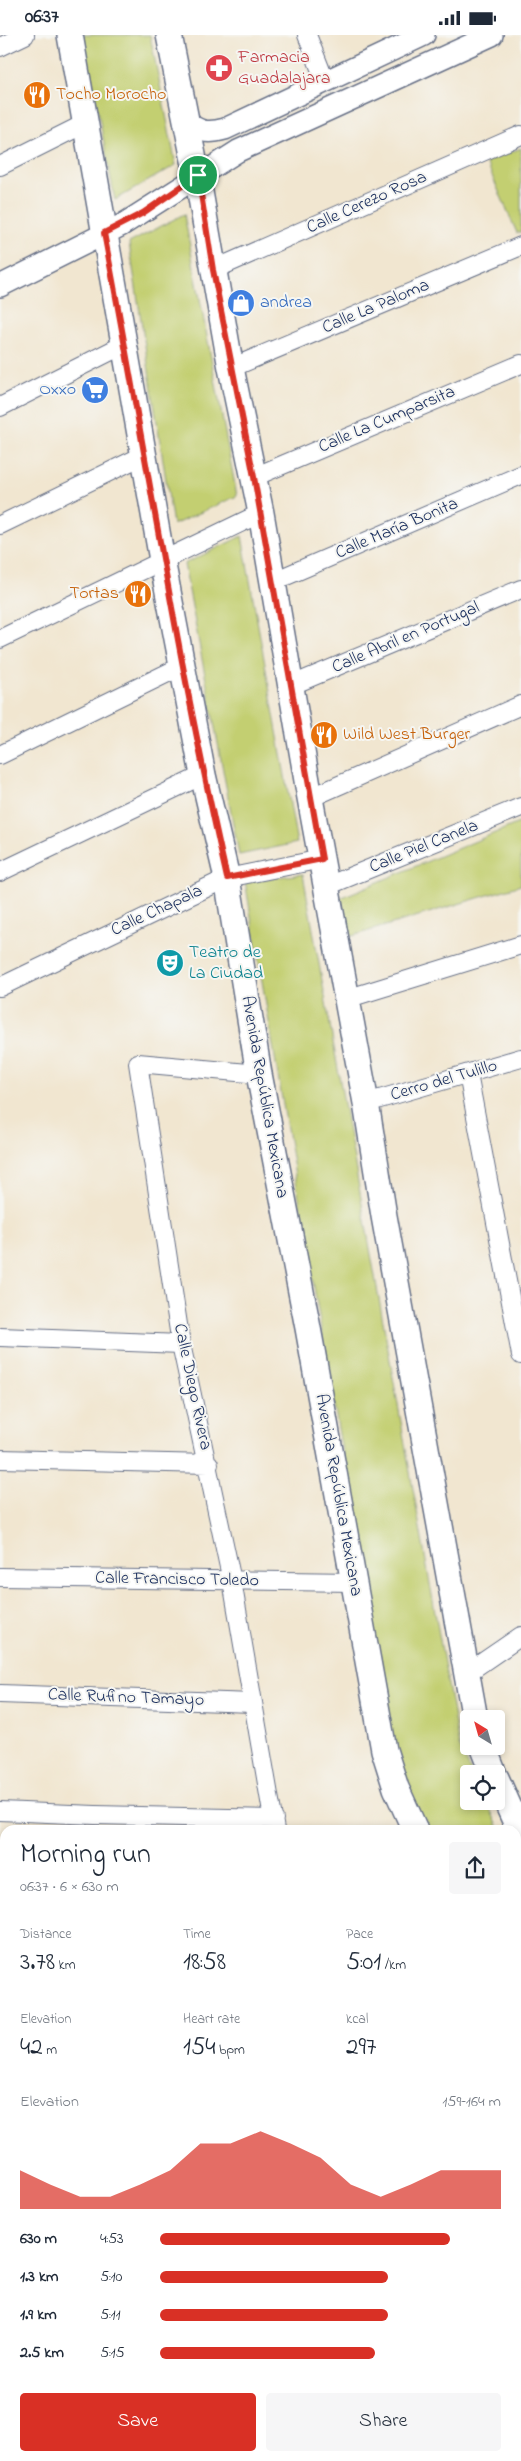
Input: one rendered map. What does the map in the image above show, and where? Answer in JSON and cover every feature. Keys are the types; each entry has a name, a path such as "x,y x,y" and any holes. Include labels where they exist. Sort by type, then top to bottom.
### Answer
{"main road":[{"name":"Avenida República Mexicana","path":"70,35 84,124 125,344 162,560 203,775 227,878 259,1074 384,1750 396,1788 413,1825"},
{"path":"169,35 184,120 198,175 231,368 261,513 290,686 366,1103 384,1216 473,1710"},
{"path":"505,1799 517,1825"}],"street":[{"path":"0,47 25,35"},
{"path":"307,35 325,81"},
{"path":"184,120 199,131 216,132 424,35"},
{"path":"0,286 143,213 198,175 238,151 492,35"},
{"path":"0,166 84,124"},
{"name":"Calle Cerezo Rosa","path":"213,270 521,135"},
{"name":"Calle La Paloma","path":"231,368 521,246"},
{"path":"0,407 125,344"},
{"name":"Calle La Cumparsita","path":"254,477 521,364"},
{"path":"0,525 144,455"},
{"name":"Calle María Bonita","path":"272,583 521,475"},
{"path":"0,639 261,513"},
{"name":"Calle Abril en Portugal","path":"290,686 521,589"},
{"path":"0,755 182,665"},
{"path":"310,798 521,705"},
{"path":"0,872 203,775"},
{"name":"Calle Piel Canela","path":"327,887 521,807"},
{"name":"Calle Chapala","path":"0,987 227,878 322,859"},
{"path":"346,999 521,945"},
{"name":"Cerro del Tulillo","path":"366,1103 521,1058"},
{"name":"Calle Diego Rivera","path":"259,1074 138,1063 181,1344 232,1581 274,1824"},
{"path":"468,1074 521,1355"},
{"path":"0,1337 181,1344"},
{"path":"0,1459 208,1464"},
{"name":"Calle Francisco Toledo","path":"0,1577 354,1582"},
{"path":"467,1673 521,1636"},
{"name":"Calle Rufino Tamayo","path":"0,1694 253,1703"},
{"path":"0,1811 274,1824"}],"green space":[{"path":"83,35 150,35 176,165 115,200"},
{"path":"521,148 521,232 517,233 486,162"},
{"path":"184,214 237,496 173,525 129,243"},
{"path":"242,536 297,843 239,855 184,564"},
{"path":"521,822 521,885 349,937 340,898"},
{"path":"303,874 460,1755 463,1755 468,1765 460,1765 460,1810 490,1810 498,1825 425,1825 394,1758 245,881"}],"place":[{"name":"Farmacia Guadalajara","path":"219,68"},
{"name":"Tocho Morocho","path":"37,95"},
{"name":"andrea","path":"241,303"},
{"name":"Oxxo","path":"95,390"},
{"name":"Tortas","path":"138,594"},
{"name":"Wild West Burger","path":"324,735"},
{"name":"Teatro de La Ciudad","path":"170,963"}],"route":[{"path":"198,175 213,270 254,477 322,859 227,878 203,775 172,613 104,233 143,213 198,175"}]}
